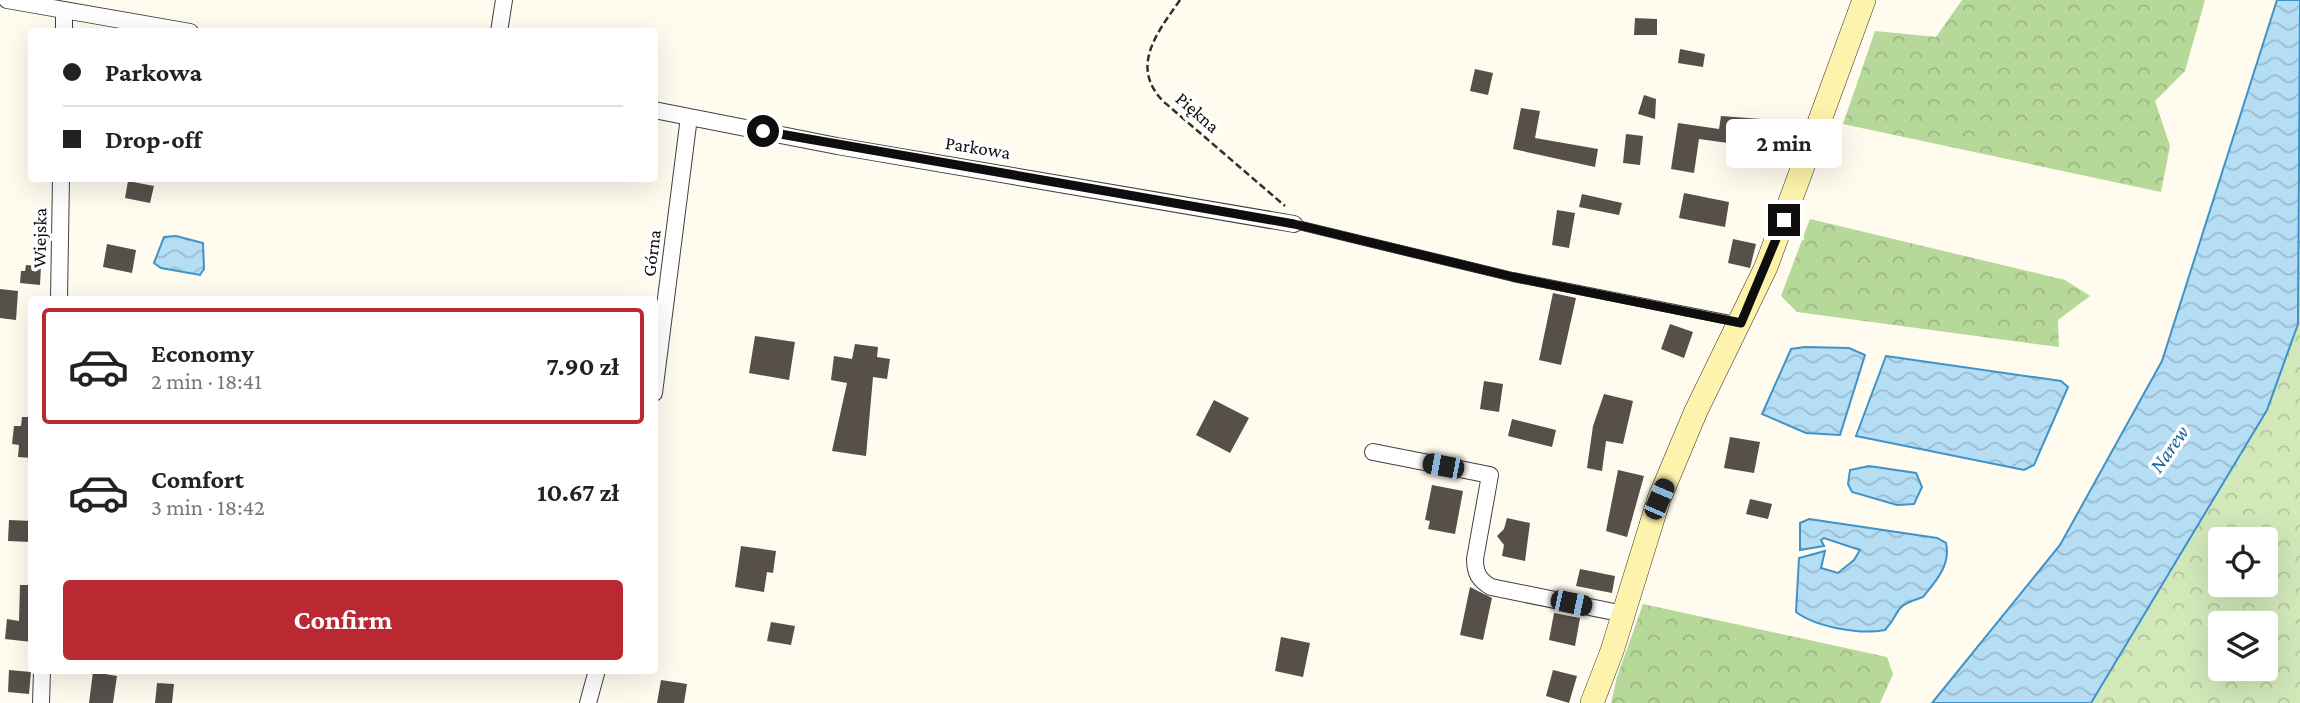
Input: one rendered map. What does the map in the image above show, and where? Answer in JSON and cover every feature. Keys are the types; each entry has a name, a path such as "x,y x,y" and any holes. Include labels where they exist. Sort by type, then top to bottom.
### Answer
{"street":[{"path":"8,0 166,28"},
{"path":"500,28 504,0"},
{"path":"1592,703 1624,614 1659,499 1696,411 1766,267 1864,0"},
{"path":"64,11 64,28"},
{"name":"Parkowa","path":"658,111 837,146 1294,224"},
{"name":"Górna","path":"658,361 689,117"},
{"name":"Wiejska","path":"59,296 61,182"},
{"path":"1373,452 1490,475 1475,558 1475,571 1481,582 1491,587 1624,614"},
{"path":"41,703 42,674"},
{"path":"588,703 596,674"}],"lane":[{"path":"1294,224 1513,277 1741,323"}],"path":[{"name":"Piękna","path":"1180,0 1160,28 1149,56 1145,69 1148,82 1164,102 1283,203 1294,224"}],"green space":[{"path":"1962,0 2205,0 2185,71 2155,101 2170,146 2161,192 1843,124 1875,31 1936,37"},
{"path":"2300,0 2300,703 2048,703"},
{"path":"1810,219 2065,280 2090,296 2058,320 2059,347 1797,312 1781,296"},
{"path":"1643,604 1887,657 1893,674 1880,703 1611,703 1617,677"}],"water":[{"name":"Narew","path":"2277,0 2300,0 2298,324 2267,410 2091,703 1932,703 2060,545 2162,361"},
{"path":"176,236 203,243 204,269 200,275 161,268 154,263 164,237"},
{"path":"1849,348 1865,355 1840,435 1806,433 1762,414 1791,349"},
{"path":"1886,356 2061,381 2068,387 2034,465 2024,470 1856,436"},
{"path":"1869,466 1916,473 1922,487 1914,504 1897,505 1852,492 1848,484 1850,470"},
{"path":"1809,519 1937,538 1946,543 1944,566 1923,597 1901,607 1885,630 1863,631 1826,626 1796,612 1799,558 1825,551 1821,568 1838,573 1854,560 1860,550 1824,538 1821,540 1824,546 1800,550 1800,523"}],"building":[{"path":"1635,18 1657,19 1657,35 1634,35"},
{"path":"1680,49 1705,54 1703,67 1678,63"},
{"path":"1475,69 1493,73 1488,95 1470,91"},
{"path":"1644,95 1656,99 1655,119 1638,114"},
{"path":"1521,108 1540,111 1535,138 1598,149 1595,167 1513,149"},
{"path":"1721,116 1775,120 1771,145 1729,137 1728,143 1699,139 1694,173 1671,169 1678,123 1719,129"},
{"path":"1626,134 1643,136 1640,165 1623,163"},
{"path":"128,182 154,186 150,203 125,198"},
{"path":"1684,193 1729,202 1725,227 1679,218"},
{"path":"1582,194 1622,203 1619,215 1579,207"},
{"path":"1557,210 1575,213 1569,248 1552,245"},
{"path":"1733,239 1756,244 1750,268 1728,263"},
{"path":"107,244 136,250 132,273 103,267"},
{"path":"26,265 41,266 40,285 20,283 21,271 25,271"},
{"path":"0,289 18,291 16,320 0,318"},
{"path":"1553,293 1576,298 1561,365 1539,360"},
{"path":"1670,324 1693,332 1684,358 1661,349"},
{"path":"755,336 795,342 789,380 749,373"},
{"path":"855,344 878,347 877,357 890,359 887,379 873,377 866,456 832,451 847,383 831,380 834,356 852,359"},
{"path":"1484,381 1503,384 1499,412 1480,409"},
{"path":"1604,394 1633,401 1623,444 1606,441 1602,471 1587,468 1593,426"},
{"path":"1214,400 1249,418 1230,453 1196,435"},
{"path":"22,417 28,417 28,458 18,457 19,445 12,444 14,426 21,426"},
{"path":"1512,419 1556,430 1552,447 1508,436"},
{"path":"1730,437 1760,442 1754,473 1724,468"},
{"path":"1618,470 1644,476 1627,537 1606,531"},
{"path":"1432,485 1463,491 1455,534 1428,529 1430,521 1425,520"},
{"path":"1750,499 1772,504 1768,519 1746,514"},
{"path":"1507,518 1530,523 1525,561 1502,556 1504,545 1497,536 1504,529"},
{"path":"9,520 28,521 28,542 8,541"},
{"path":"741,546 776,551 773,573 767,572 764,592 735,587"},
{"path":"1580,569 1615,576 1612,593 1576,586"},
{"path":"20,585 28,585 28,642 5,639 7,619 19,621"},
{"path":"1470,587 1492,598 1483,640 1460,635"},
{"path":"1554,613 1580,618 1575,646 1549,640"},
{"path":"771,622 795,626 791,645 767,641"},
{"path":"1281,637 1310,643 1303,677 1275,671"},
{"path":"9,670 31,674 29,694 8,692"},
{"path":"1553,670 1577,676 1569,703 1546,696"},
{"path":"93,674 117,676 113,703 89,703"},
{"path":"661,680 687,684 684,703 657,703"},
{"path":"157,683 174,684 172,703 155,703"}],"route":[{"path":"763,131 1294,224 1513,277 1741,323 1784,220"}]}
